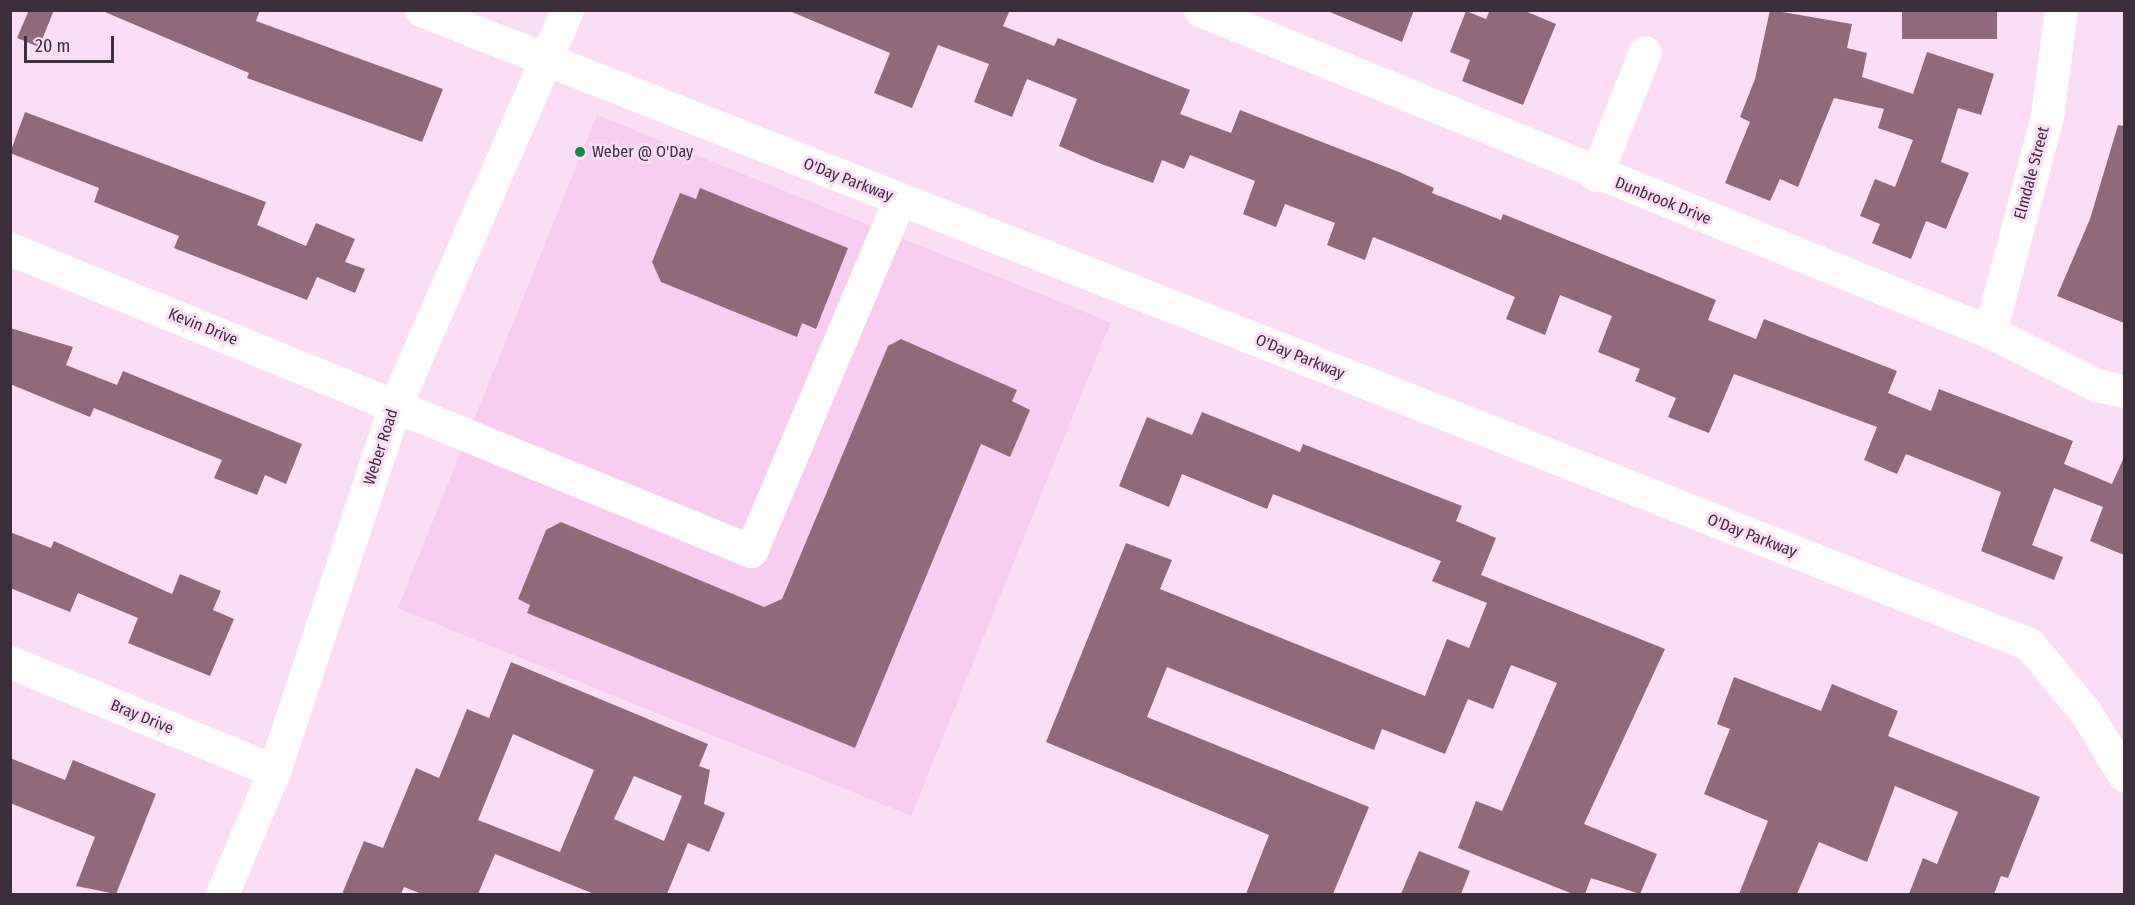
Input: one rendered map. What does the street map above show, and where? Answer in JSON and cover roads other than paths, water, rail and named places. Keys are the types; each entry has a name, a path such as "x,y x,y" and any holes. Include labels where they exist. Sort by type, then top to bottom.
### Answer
{"street":[{"name":"O'Day Parkway","path":"421,10 543,61 2029,644 2086,713 2124,775"},
{"name":"Weber Road","path":"222,894 274,771 395,406 567,10"},
{"name":"Dunbrook Drive","path":"1200,10 1596,175 1990,332 2096,386 2124,391"},
{"name":"Elmdale Street","path":"1990,332 2048,116 2061,10"},
{"path":"1596,175 1645,52"},
{"name":"Kevin Drive","path":"10,249 751,551 899,200"},
{"name":"Bray Drive","path":"10,662 274,771"}],"place":[{"name":"Weber @ O'Day","path":"580,152"}]}
